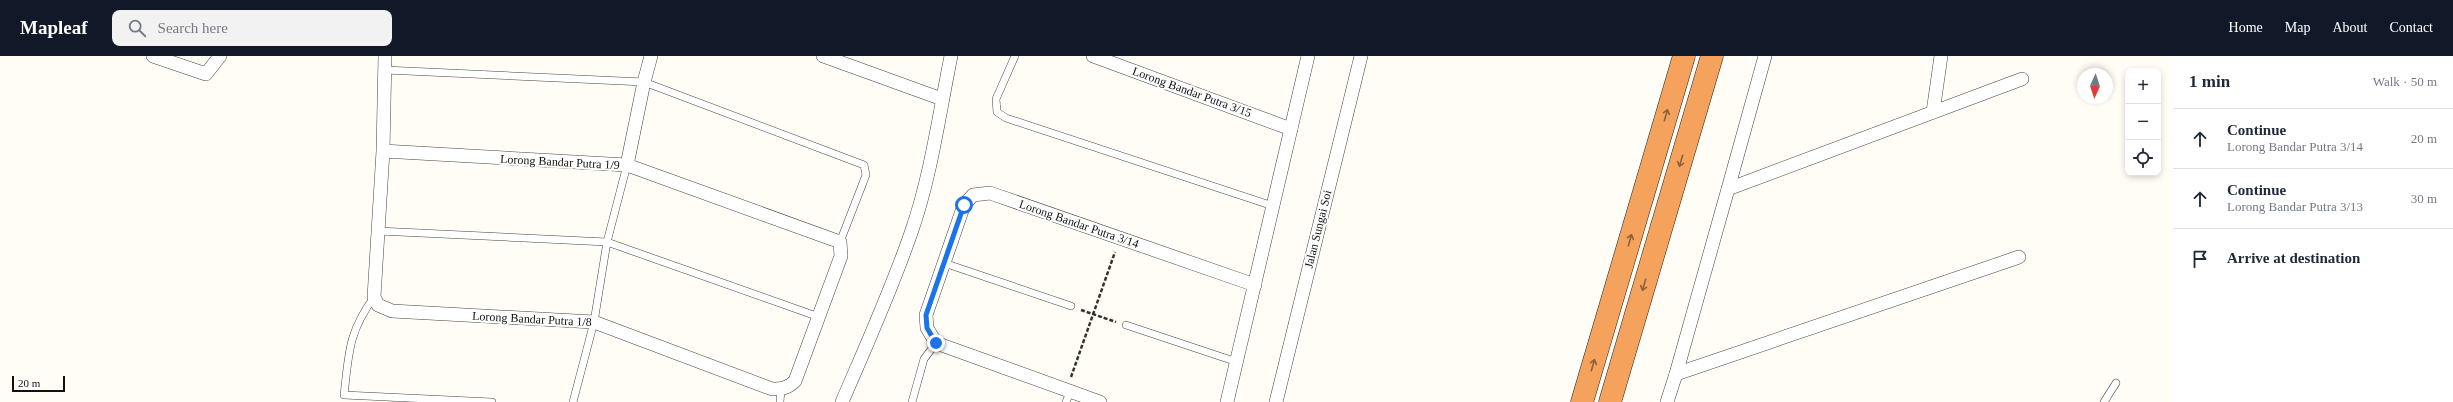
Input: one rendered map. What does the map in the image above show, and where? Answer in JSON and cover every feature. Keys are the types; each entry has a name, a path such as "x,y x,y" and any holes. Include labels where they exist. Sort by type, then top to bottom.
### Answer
{"highway":[{"path":"1582,402 1684,56"},
{"path":"1610,402 1712,56"}],"street":[{"path":"153,56 206,74 220,56"},
{"path":"374,297 383,151 385,56"},
{"path":"628,165 644,82 651,56"},
{"path":"823,56 942,100"},
{"path":"842,402 884,302 911,232 936,143 942,100 951,56"},
{"name":"Lorong Bandar Putra 3/15","path":"1093,56 1291,128"},
{"path":"1227,402 1308,56"},
{"name":"Jalan Sungai Soi","path":"1276,402 1361,56"},
{"path":"1667,402 1765,56"},
{"path":"1933,112 1941,56"},
{"path":"1728,189 2022,79"},
{"name":"Lorong Bandar Putra 1/9","path":"383,151 628,165 841,244"},
{"name":"Lorong Bandar Putra 3/14","path":"936,343 927,328 926,315 964,205 974,194 990,193 1255,285"},
{"path":"781,396 795,381 841,256 841,244"},
{"path":"1676,374 2019,257"},
{"name":"Lorong Bandar Putra 1/8","path":"374,297 378,305 392,311 594,322 772,389 781,396"},
{"path":"936,343 1068,395 1100,402"}],"lane":[{"path":"1015,56 996,98 997,112 1006,118 1273,206"},
{"path":"385,70 644,82 864,165 866,175 841,244"},
{"path":"573,402 594,322 607,242 628,165"},
{"path":"378,230 607,242 819,317"},
{"path":"944,263 1071,306"},
{"path":"374,297 355,330 351,343 343,399 492,402"},
{"path":"1126,325 1237,362"},
{"path":"912,402 924,359 936,343"},
{"path":"2104,402 2116,383"}],"path":[{"path":"1068,395 1120,238"},
{"path":"1071,306 1126,325"}],"route":[{"path":"936,343 927,328 926,315 964,205"}]}
